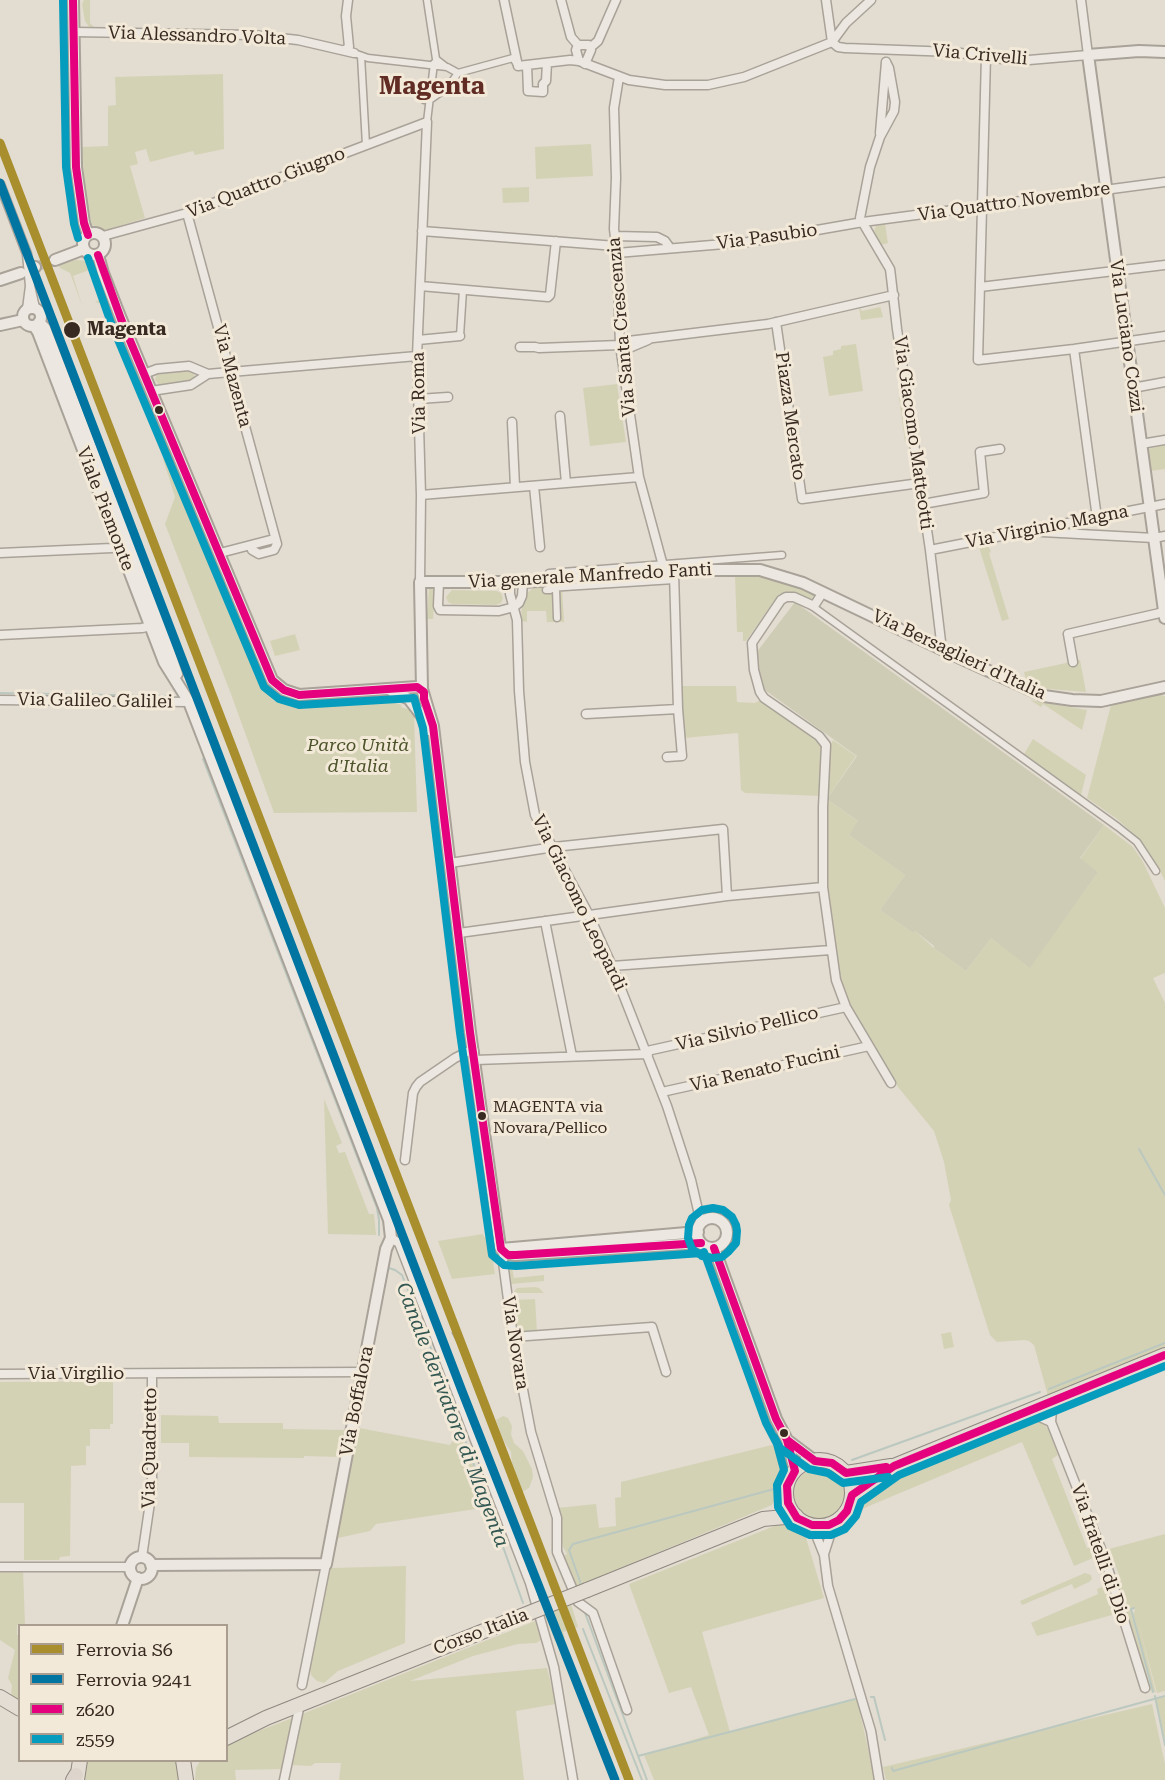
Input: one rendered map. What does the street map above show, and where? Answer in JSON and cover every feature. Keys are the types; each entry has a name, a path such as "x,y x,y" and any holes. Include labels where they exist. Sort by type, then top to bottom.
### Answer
{"main road":[{"path":"852,1495 894,1466 1165,1355"},
{"path":"815,1461 832,1463 846,1473 851,1484 852,1495 847,1511 834,1523 824,1526 812,1526 796,1516 787,1498 787,1486 795,1471 804,1464 815,1461"},
{"path":"846,1473 894,1466"},
{"name":"Corso Italia","path":"763,1520 787,1498"},
{"name":"Corso Italia","path":"266,1718 763,1520 796,1516"},
{"path":"0,1697 18,1708"},
{"path":"228,1730 266,1718"},
{"path":"228,1737 266,1718"},
{"path":"183,1762 186,1778"},
{"path":"186,1778 194,1762"}],"street":[{"path":"74,0 76,167 84,223 88,235"},
{"path":"348,0 346,16 349,47 354,53 366,145"},
{"name":"Via Roma","path":"417,692 421,495 417,356 427,99 431,63 427,0"},
{"path":"504,0 528,92 543,92 547,63"},
{"path":"561,0 571,37 578,45"},
{"path":"582,62 591,47 598,41 616,0"},
{"path":"826,0 832,42"},
{"path":"427,99 448,87 458,73 513,58 523,66 570,60 582,62 619,77 665,85 722,83 744,78 832,42 846,23 872,0"},
{"path":"1081,0 1088,55"},
{"name":"Via Alessandro Volta","path":"74,32 252,35 298,40 354,53 431,63"},
{"name":"Via Crivelli","path":"832,42 838,47 845,48 953,52 1017,61 1139,51 1165,52"},
{"path":"578,45 586,44 591,47"},
{"path":"578,45 576,50 582,62"},
{"path":"880,137 886,50"},
{"name":"Via Luciano Cozzi","path":"1088,55 1150,507 1160,537 1165,615"},
{"path":"986,56 978,360 1165,336"},
{"path":"863,222 860,218 870,167 880,137 894,111 895,102 890,68 886,62"},
{"path":"431,63 447,67 458,73"},
{"name":"Via Santa Crescenzia","path":"619,77 614,108 616,178 614,229 621,346 639,477 669,572 682,756 667,757"},
{"name":"Via Quattro Giugno","path":"103,236 187,213 427,122"},
{"name":"Via Quattro Novembre","path":"863,222 1165,182"},
{"path":"0,184 27,254 31,308"},
{"name":"Via Mazenta","path":"187,213 276,544 274,550 259,554 252,550 251,546 220,553"},
{"name":"Via Pasubio","path":"422,231 556,242 617,250 748,242 863,222"},
{"name":"Via Giacomo Matteotti","path":"863,222 890,269 942,650"},
{"path":"96,233 103,236 105,247 98,255 90,255 84,249 83,242 88,235 96,233"},
{"name":"Via Pasubio","path":"615,236 657,237 665,241 670,248"},
{"path":"420,286 548,297 556,242"},
{"path":"55,260 84,249"},
{"path":"98,255 114,302 151,391 268,671 278,686 290,693 299,694 386,690 400,693 417,692"},
{"path":"980,287 1165,265"},
{"path":"0,280 21,273"},
{"path":"418,340 460,336 462,290"},
{"path":"520,347 621,346 694,331 776,322 894,295"},
{"path":"31,308 40,314 37,324 27,325 23,320 23,313 31,308"},
{"path":"0,325 23,320"},
{"name":"Piazza Mercato","path":"776,322 802,499 920,483"},
{"name":"Viale Piemonte","path":"37,324 45,328 155,625 189,702 389,1220 391,1238"},
{"path":"1074,349 1097,518"},
{"path":"151,391 191,385 208,374 417,356"},
{"path":"144,374 157,369 189,366 208,374"},
{"path":"1133,388 1165,382"},
{"path":"418,399 448,397"},
{"path":"560,416 566,483"},
{"path":"512,422 515,488"},
{"path":"1141,444 1165,440"},
{"path":"923,504 984,493 980,452 1000,449"},
{"path":"421,495 639,477"},
{"path":"534,486 540,547"},
{"name":"Via Virginio Magna","path":"930,550 1165,504"},
{"path":"1030,532 1160,537"},
{"path":"0,553 112,548 124,544"},
{"path":"669,572 782,555"},
{"name":"Via generale Manfredo Fanti","path":"420,582 523,582 549,587 637,574 760,570"},
{"name":"Via Bersaglieri d'Italia","path":"760,570 803,583 1028,690 1055,698 1101,700 1165,687"},
{"path":"439,582 438,606 440,610 499,611 514,607 519,603 523,582"},
{"name":"Via Giacomo Leopardi","path":"510,582 510,594 518,620 519,691 525,762 535,815 589,915 647,1052 691,1180 700,1233"},
{"path":"549,587 556,589 558,618"},
{"path":"823,592 816,604 812,606 1118,827 1137,842 1155,870"},
{"name":"Via Renato Fucini","path":"812,606 794,597 783,599 753,640 751,647 754,670 764,698 819,736 826,745 823,887 836,980 846,1007 891,1083"},
{"path":"1073,662 1068,634 1165,615"},
{"path":"0,635 155,625"},
{"name":"Via Novara","path":"417,692 422,716 434,743 513,1337 531,1432 557,1518 557,1552 578,1602 593,1612 627,1710"},
{"name":"Via Galileo Galilei","path":"0,700 189,702"},
{"path":"586,714 678,709"},
{"path":"450,862 723,829 727,896"},
{"path":"459,933 727,896 823,887"},
{"path":"545,921 572,1056"},
{"path":"612,966 831,950"},
{"name":"Via Silvio Pellico","path":"475,1056 572,1056 647,1052 846,1007"},
{"name":"Via Renato Fucini","path":"662,1092 869,1046"},
{"path":"405,1160 413,1093 416,1087 455,1058 467,1052 475,1056"},
{"path":"502,1251 608,1244 700,1233 713,1218 722,1221 726,1228 726,1239 714,1248 707,1247 700,1233"},
{"path":"391,1238 399,1243 408,1265 530,1583 555,1667 573,1780"},
{"name":"Via Boffalora","path":"302,1685 386,1249 391,1238"},
{"path":"714,1248 776,1419 787,1440 795,1471"},
{"path":"513,1337 652,1327 666,1372"},
{"name":"Via Virgilio","path":"0,1374 363,1372"},
{"name":"Via Quadretto","path":"142,1557 152,1489 152,1374"},
{"path":"1027,1411 1051,1422 1052,1410 1058,1397"},
{"name":"Via fratelli di Dio","path":"1051,1422 1106,1559 1145,1688"},
{"path":"787,1440 815,1461"},
{"path":"824,1555 834,1523"},
{"path":"812,1526 824,1555 828,1586 871,1731 879,1780"},
{"path":"142,1557 149,1560 151,1565 148,1575 138,1578 131,1573 130,1567 135,1558 142,1557"},
{"path":"151,1565 326,1564"},
{"path":"0,1567 130,1567"},
{"path":"123,1624 138,1578"},
{"path":"284,1780 300,1704"}],"green space":[{"path":"84,0 90,0 90,23 95,28 89,27 85,21 82,4"},
{"path":"223,74 224,149 195,155 193,151 150,162 146,149 135,152 138,164 130,166 145,218 106,230 92,225 85,194 82,147 108,146 108,106 116,105 115,77"},
{"path":"591,144 593,176 536,179 535,147"},
{"path":"529,187 529,202 503,203 502,188"},
{"path":"885,224 888,243 881,245 874,231 876,226"},
{"path":"76,260 86,261 94,268 106,301 95,302 101,299 89,270 73,276 82,305 70,273 58,265"},
{"path":"879,302 883,317 861,320 859,307 862,311 880,307"},
{"path":"856,344 863,391 829,396 823,357 833,355 833,351 841,349 841,346"},
{"path":"189,369 194,373 195,378 191,382 159,385 155,380 157,373"},
{"path":"617,384 626,442 590,446 583,388"},
{"path":"902,396 908,441 905,442 899,397"},
{"path":"1165,445 1165,469 1151,471 1148,449"},
{"name":"Parco Unità d'Italia","path":"172,454 250,637 274,701 395,700 395,703 402,705 401,707 410,710 410,713 414,714 417,812 274,813 165,524 175,497 163,459"},
{"path":"987,542 1009,619 1002,621 978,544"},
{"path":"758,575 793,585 814,596 809,601 797,594 779,594 746,641 743,641 743,632 737,632 735,576"},
{"path":"544,587 544,589 562,589 564,622 547,622 546,611 527,611 527,622 521,621 522,602 527,593 532,589"},
{"path":"429,588 435,590 433,619 427,619"},
{"path":"452,590 497,591 503,598 501,603 496,605 452,604 446,597"},
{"path":"295,634 300,650 275,656 270,641"},
{"path":"1080,660 1086,692 1035,688 1026,680 1024,672"},
{"path":"682,686 736,686 737,702 755,703 760,700 823,744 821,796 745,793 741,790 738,733 684,738"},
{"path":"1158,694 1165,696 1165,881 1157,865 1136,836 1087,798 1111,705"},
{"path":"1030,700 1087,710 1082,730 1043,704 1041,707"},
{"path":"1033,739 1086,775 1081,795 1024,754"},
{"path":"833,740 856,756 827,799 859,822 849,835 905,875 880,910 913,933 915,931 966,971 991,938 1030,967 1098,872 1080,859 1104,825 1133,847 1143,862 1165,908 1165,973 1153,978 1165,1003 1165,1349 1048,1396 1034,1345 1024,1340 997,1342 990,1335 949,1205 951,1200 944,1162 934,1131 898,1087 851,1010 837,975 826,890 826,799 830,746"},
{"path":"324,1099 342,1143 336,1146 339,1153 345,1152 369,1214 374,1214 376,1235 328,1234"},
{"path":"483,1234 484,1237 489,1237 495,1274 452,1279 438,1241"},
{"path":"680,1248 701,1249 710,1257 715,1270 710,1272 703,1258 695,1252"},
{"path":"554,1259 552,1265 512,1268 514,1278 544,1275 544,1281 511,1284 509,1264"},
{"path":"535,1287 544,1293 516,1293 514,1291 517,1288"},
{"path":"535,1299 537,1332 517,1331 514,1300"},
{"path":"951,1332 954,1347 944,1349 941,1334"},
{"path":"113,1381 113,1424 110,1424 110,1429 90,1429 90,1446 86,1446 86,1465 71,1466 70,1556 60,1557 59,1560 24,1560 24,1503 0,1503 0,1382"},
{"path":"161,1415 218,1416 219,1423 283,1423 283,1429 346,1430 340,1457 189,1457 189,1443 161,1443"},
{"path":"503,1416 508,1418 512,1426 511,1434 514,1443 523,1451 532,1469 533,1477 529,1488 522,1492 512,1465 511,1452 503,1440 496,1420"},
{"path":"1027,1417 1035,1417 1043,1421 1050,1433 1058,1455 1052,1459 1087,1548 1094,1547 1096,1552 1093,1558 1074,1566 1022,1442 857,1511 859,1499 868,1489"},
{"path":"359,1428 450,1445 460,1431 489,1507 376,1524 370,1531 338,1538 331,1568 406,1566 405,1643 338,1671 324,1683 317,1681 311,1675 310,1669 355,1435 358,1434"},
{"path":"776,1444 783,1466 778,1493 772,1505 575,1587 563,1556 567,1554 563,1547 557,1508 596,1504 599,1528 616,1526 615,1498 621,1497 621,1482"},
{"path":"815,1468 825,1468 839,1475 846,1494 839,1513 825,1520 815,1520 805,1516 798,1509 794,1499 794,1489 798,1479 805,1472"},
{"path":"782,1523 797,1526 804,1531 824,1598 702,1632 730,1732 857,1699 875,1780 654,1780 644,1755 709,1735 691,1687 669,1693 629,1584"},
{"path":"1165,1534 1165,1691 1157,1693 1138,1622 1156,1693 1153,1691 1133,1614 1135,1610 1134,1607 1130,1609 1152,1693 1145,1684 1125,1604 1116,1584 1121,1580 1109,1549"},
{"path":"23,1570 25,1624 17,1625 18,1700 11,1696 12,1685 8,1678 15,1650 0,1640 0,1572"},
{"path":"1085,1573 1091,1575 1092,1579 1074,1589 1072,1584 1022,1605 1020,1601"},
{"path":"1104,1586 1109,1587 1119,1613 1037,1636 1031,1623 1098,1594 1097,1589"},
{"path":"571,1604 578,1627 563,1632 565,1638 555,1641 544,1613"},
{"path":"535,1621 541,1640 536,1643 518,1644 473,1656 410,1681 547,1668 556,1704 516,1711 524,1780 339,1780 341,1763 291,1765 302,1714"},
{"path":"1165,1697 1165,1741 1156,1699"},
{"path":"1152,1704 1165,1764 1165,1780 886,1780 883,1767"},
{"path":"295,1717 283,1769 235,1770 236,1780 195,1780 196,1768 199,1762 228,1762 228,1743"},
{"path":"86,1762 176,1762 179,1769 179,1780 82,1780"}],"shaded area":[{"path":"795,602 1104,825 1080,858 1098,872 1030,968 991,938 966,971 915,931 913,933 880,910 905,875 849,835 858,821 827,799 857,756 762,688 756,653"}],"waterway":[{"name":"Canale derivatore di Magenta","path":"0,693 166,696"},
{"name":"Canale derivatore di Magenta","path":"203,759 377,1208 379,1235"},
{"path":"1139,1149 1165,1195"},
{"name":"Canale derivatore di Magenta","path":"386,1267 402,1275 447,1389 523,1603"},
{"path":"1049,1389 1165,1343"},
{"path":"852,1460 1040,1392"},
{"path":"582,1587 569,1550 573,1544 774,1489"},
{"path":"1134,1608 1131,1609 1153,1692"},
{"path":"584,1610 647,1780"},
{"name":"Canale derivatore di Magenta","path":"583,1629 642,1780"},
{"path":"1155,1696 1165,1745"},
{"path":"892,1768 893,1771 1165,1696"},
{"path":"871,1697 874,1697 885,1740"},
{"path":"638,1756 855,1699"}],"tunnel":[{"path":"35,267 55,260"}],"railway":[{"path":"452,1332 467,1361"}],"rail line":[{"name":"S6","path":"0,143 629,1780"},
{"name":"9241","path":"0,183 462,1391 615,1780"}],"transit line":[{"name":"z559","path":"63,0 66,167 78,238"},
{"name":"z620","path":"73,0 76,167 84,223 88,235"},
{"name":"z620","path":"98,255 121,319 272,680 284,690 299,695 417,687 424,692 433,726 470,1032 501,1249 508,1255 516,1255 701,1243"},
{"name":"z559","path":"88,258 111,323 264,687 279,699 299,705 414,698 423,728 460,1033 492,1255 504,1265 516,1266 702,1253"},
{"name":"z559","path":"699,1254 692,1249 688,1238 692,1218 702,1210 713,1208 723,1210 732,1217 736,1225 736,1243 722,1257 702,1256"},
{"name":"z620","path":"714,1248 776,1419 787,1440 795,1471 787,1486 788,1503 797,1518 812,1525 829,1525 839,1520 847,1511 852,1495 894,1466 1165,1355"},
{"name":"z559","path":"704,1252 766,1423 777,1444 784,1470 777,1485 778,1507 790,1526 810,1535 831,1535 845,1529 856,1516 861,1502 899,1475 1165,1366"},
{"name":"z620","path":"784,1433 787,1440 815,1461 832,1463 846,1473 886,1467"},
{"name":"z559","path":"774,1437 780,1448 809,1469 828,1473 843,1483 888,1477"}],"place":[{"name":"Magenta","path":"72,330"},
{"name":"MAGENTA via Novara/Pellico","path":"482,1116"}],"district":[{"name":"Magenta","path":"432,87"}]}
